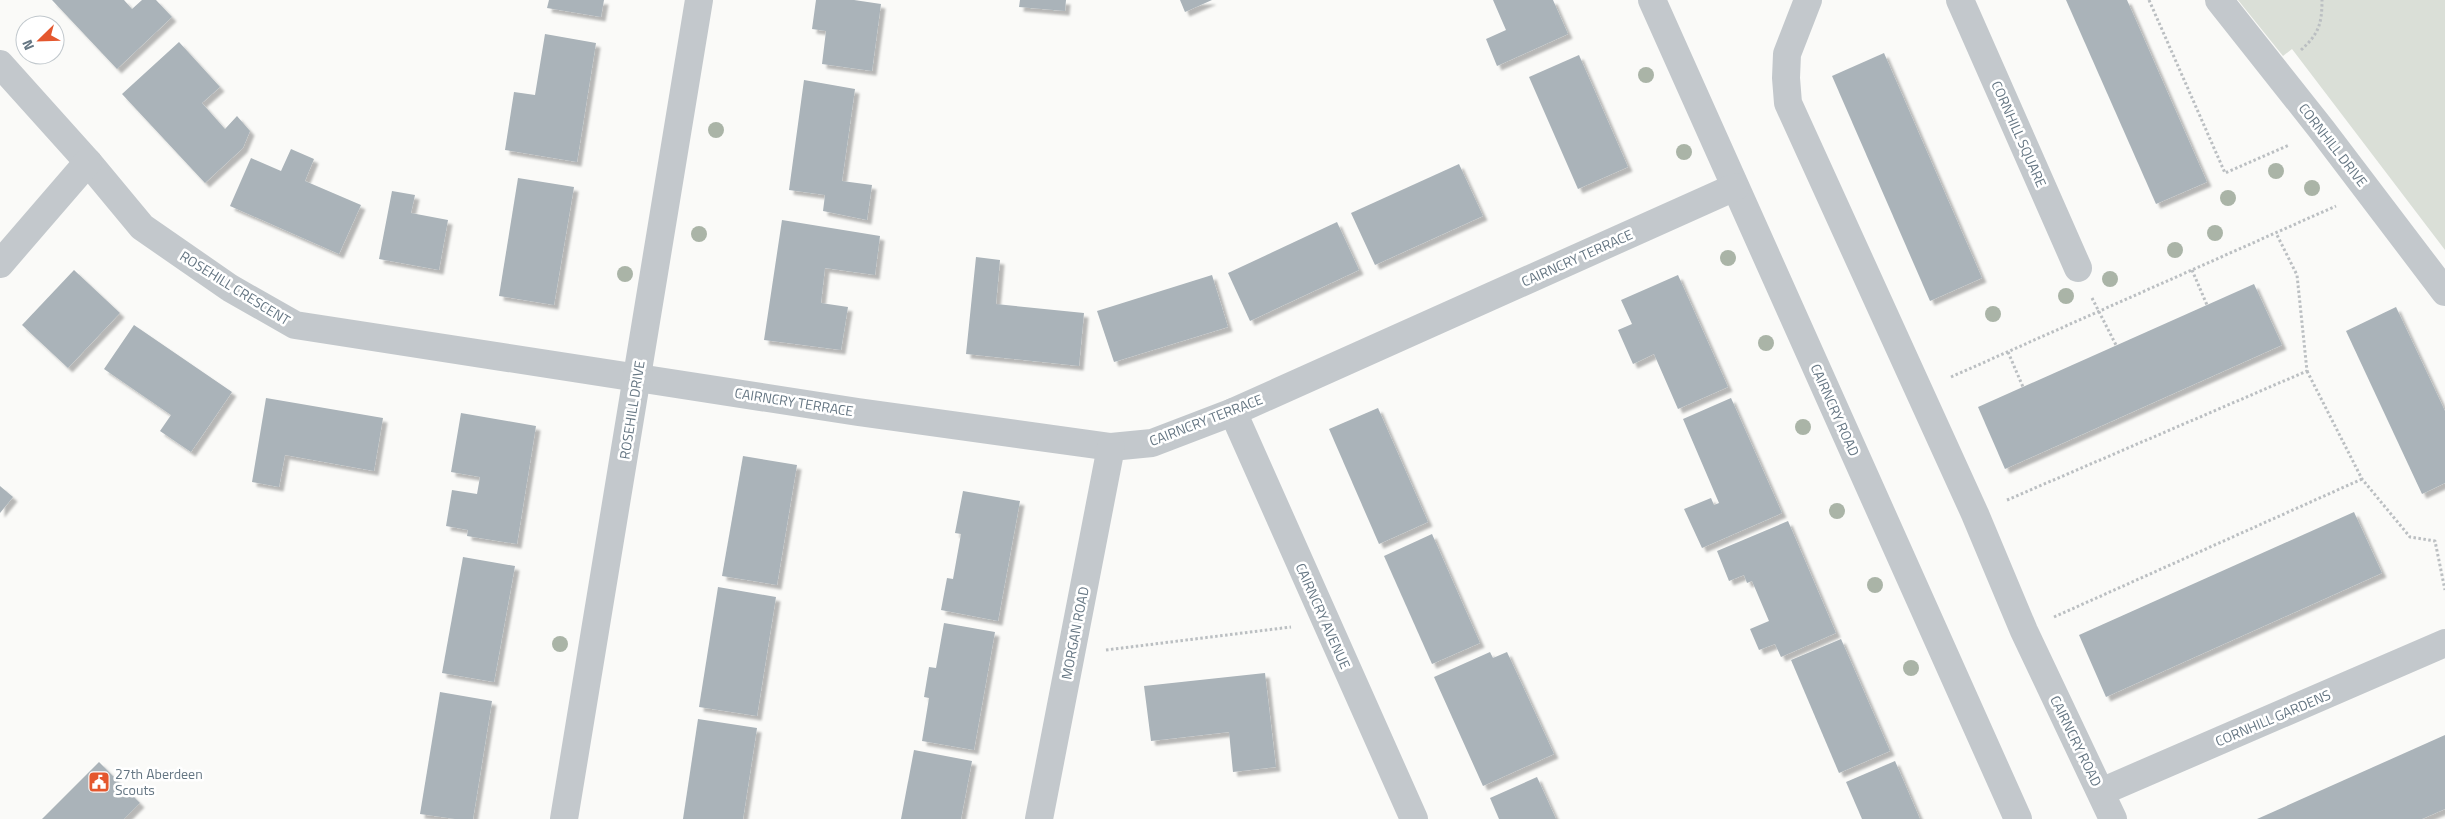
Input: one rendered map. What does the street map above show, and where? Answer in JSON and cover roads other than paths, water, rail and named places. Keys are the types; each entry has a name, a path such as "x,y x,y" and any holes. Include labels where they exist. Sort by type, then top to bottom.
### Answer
{"street":[{"name":"ROSEHILL DRIVE","path":"564,819 699,0"},
{"name":"CAIRNCRY ROAD","path":"1652,0 2018,819"},
{"name":"CAIRNCRY ROAD","path":"1808,0 1787,54 1788,103 1975,514 2024,631 2113,819"},
{"name":"CORNHILL SQUARE","path":"1960,0 2078,268"},
{"name":"CORNHILL DRIVE","path":"2218,0 2322,130 2445,292"},
{"name":"ROSEHILL CRESCENT","path":"0,64 88,162 142,227 230,288 295,325 638,376"},
{"path":"0,264 88,162"},
{"name":"CAIRNCRY TERRACE","path":"638,376 858,412 1110,447 1152,443 1233,412 1735,188"},
{"name":"CAIRNCRY AVENUE","path":"1233,412 1414,819"},
{"name":"MORGAN ROAD","path":"1040,819 1110,447"},
{"name":"CORNHILL GARDENS","path":"2101,792 2445,643"}],"place":[{"name":"27th Aberdeen Scouts","path":"99,782"}]}
